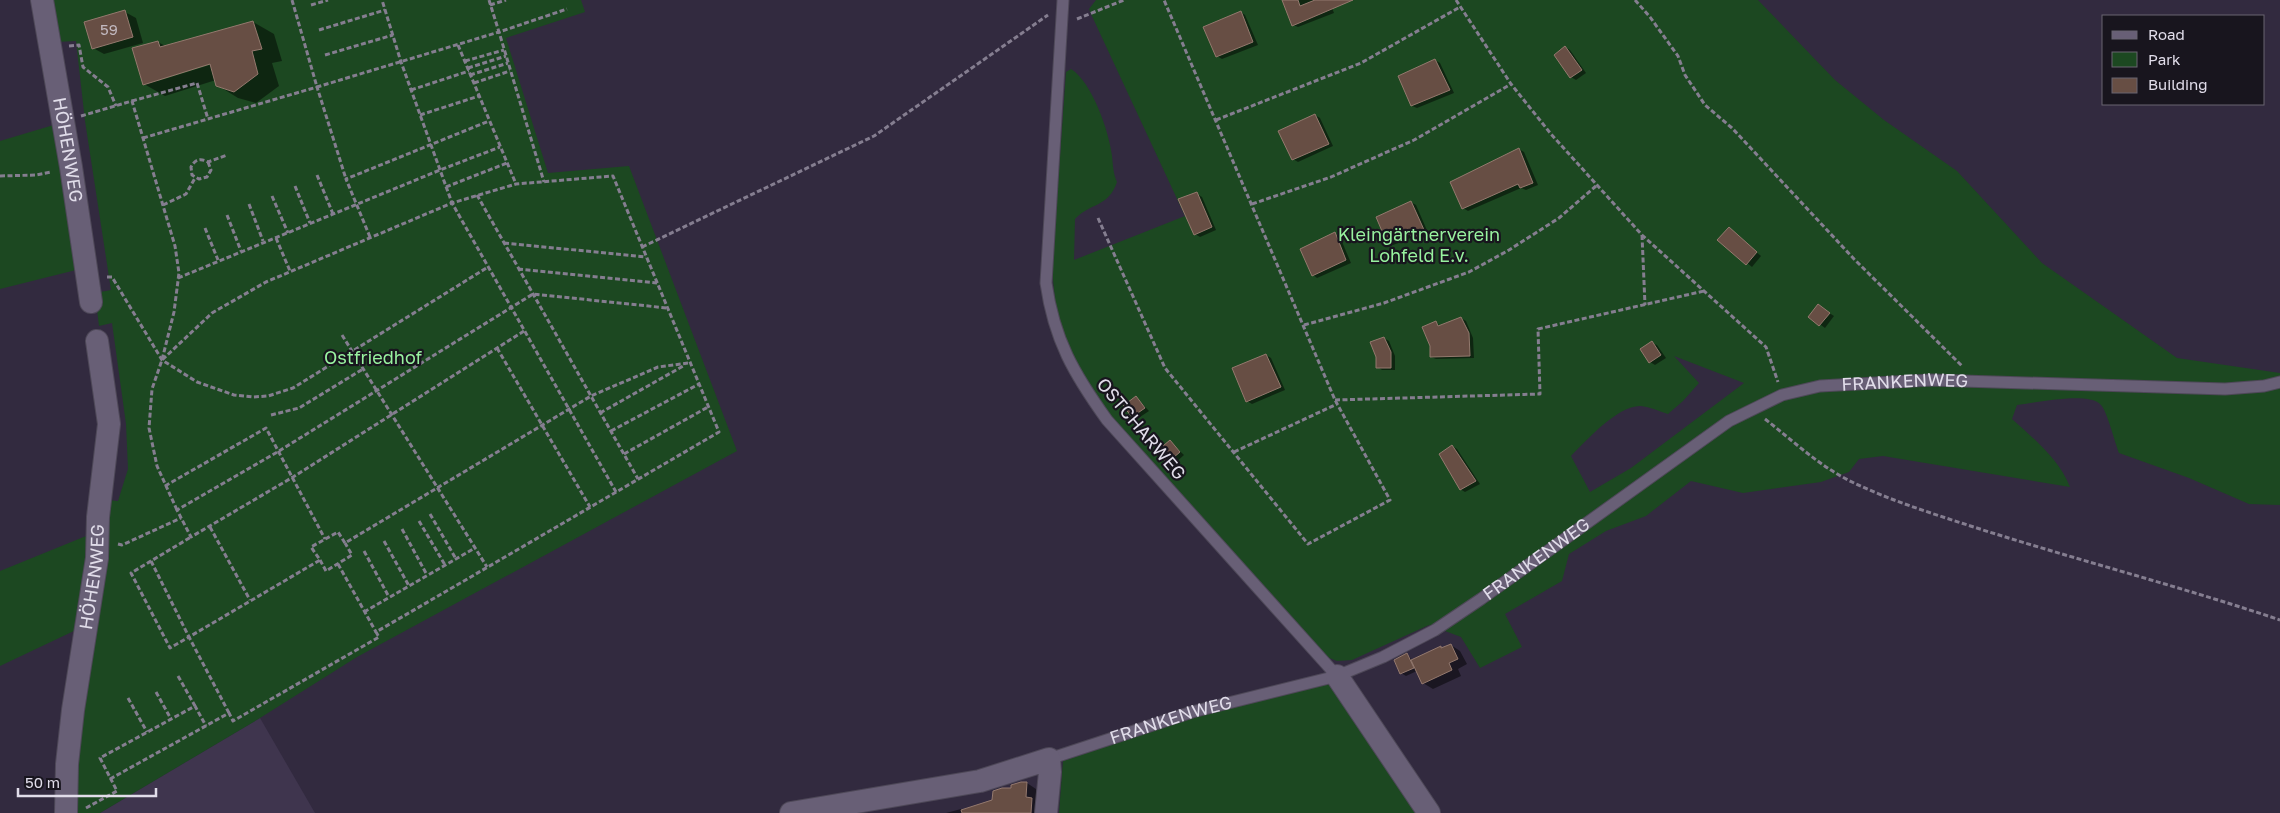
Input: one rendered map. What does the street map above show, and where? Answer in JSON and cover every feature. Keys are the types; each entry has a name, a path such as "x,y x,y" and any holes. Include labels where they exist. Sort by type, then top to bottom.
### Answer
{"street":[{"name":"HÖHENWEG","path":"42,0 71,167 89,291"},
{"name":"HÖHENWEG","path":"75,811 67,764 73,710 97,558 97,540 109,424 97,341"},
{"path":"1336,676 1429,813"},
{"path":"1046,813 1048,759"},
{"name":"FRANKENWEG","path":"791,813 980,781 1048,759"}],"lane":[{"name":"OSTCHARWEG","path":"1063,4 1046,283 1051,316 1063,348 1082,386 1106,420 1336,676"},
{"name":"FRANKENWEG","path":"1048,759 1192,712 1336,676 1383,657 1436,630 1729,421 1782,394 1820,386 1976,380 2225,389 2264,386 2280,382"}],"path":[{"path":"292,0 346,179 370,237"},
{"path":"311,5 328,0"},
{"path":"382,0 401,62 452,203 616,492"},
{"path":"489,0 544,182"},
{"path":"490,5 506,0"},
{"path":"1062,25 1124,0"},
{"path":"1098,218 1165,368 1308,544 1390,500 1335,400 1164,0"},
{"path":"1456,0 1510,84 1596,186 1642,235 1766,347 1782,394"},
{"path":"1635,0 1650,17 1678,56 1685,75 1705,105 1732,128 1854,259 1976,380"},
{"path":"642,247 874,136 1063,4"},
{"path":"1216,120 1360,63 1460,7"},
{"path":"143,138 458,45 568,9"},
{"path":"319,30 385,10"},
{"path":"326,55 393,35"},
{"path":"51,48 79,45 83,67 108,87 116,106"},
{"path":"458,45 516,184"},
{"path":"465,61 504,50"},
{"path":"411,90 469,71 506,56"},
{"path":"469,71 508,64"},
{"path":"474,82 510,71"},
{"path":"87,114 197,82 208,119"},
{"path":"1252,204 1330,177 1414,140 1510,84"},
{"path":"420,115 479,96"},
{"path":"132,101 175,246 178,278 174,312 162,360 152,389 149,428 157,466 165,486 192,537"},
{"path":"346,179 489,121"},
{"path":"178,278 440,170 500,148"},
{"path":"195,178 191,171 193,163 200,159 208,162 227,155"},
{"path":"195,178 207,177 211,170 208,162"},
{"path":"446,187 507,163"},
{"path":"0,176 36,175 71,167"},
{"path":"317,175 334,214"},
{"path":"162,360 212,313 290,271 452,203 516,184 613,176 719,432 376,632"},
{"path":"163,206 186,194 195,178"},
{"path":"295,186 310,224"},
{"path":"1304,326 1384,303 1469,272 1509,250 1558,218 1596,186"},
{"path":"477,195 638,479"},
{"path":"272,196 288,233"},
{"path":"249,204 263,240"},
{"path":"227,215 241,251"},
{"path":"205,228 218,260"},
{"path":"1642,235 1645,305"},
{"path":"276,238 290,271"},
{"path":"504,243 646,257"},
{"path":"89,291 112,276 162,360 197,382 234,395 253,397 268,396 293,388 488,267"},
{"path":"518,269 657,282"},
{"path":"1335,400 1540,394 1538,329 1704,291"},
{"path":"177,510 279,451 533,294 667,308"},
{"path":"320,560 170,648 131,573 293,478 524,332"},
{"path":"342,335 487,568"},
{"path":"497,348 590,507"},
{"path":"344,543 591,396 658,367 689,363"},
{"path":"600,413 689,363"},
{"path":"270,415 299,408 364,369"},
{"path":"611,431 699,384"},
{"path":"1234,452 1338,404"},
{"path":"624,454 708,407"},
{"path":"1753,409 1826,467 1848,480 1911,506 2064,556 2212,597 2280,620"},
{"path":"165,486 266,428 325,539"},
{"path":"430,514 456,559"},
{"path":"97,540 122,545 181,518"},
{"path":"419,520 445,565"},
{"path":"210,527 250,600"},
{"path":"402,529 427,576"},
{"path":"338,532 344,543 352,555 326,570 311,547 338,532"},
{"path":"384,542 409,586"},
{"path":"364,612 475,548"},
{"path":"364,551 389,597"},
{"path":"151,561 233,721 378,637 338,564"},
{"path":"178,676 206,726"},
{"path":"156,692 171,719"},
{"path":"128,698 147,732"},
{"path":"75,811 117,790 100,758 195,706"},
{"path":"110,779 229,714"}],"shaded area":[{"path":"260,718 315,813 100,813"}],"green space":[{"name":"Ostfriedhof","path":"49,0 581,0 585,12 506,38 548,173 629,166 737,451 357,657 260,718 100,813 77,813 79,712 107,500 118,501 128,469 126,424 112,323 99,326 95,293 111,290 85,121 76,41 55,42"},
{"name":"Kleingärtnerverein Lohfeld E.v.","path":"1096,0 1758,0 1835,80 1884,120 1957,171 2042,263 2177,358 2280,373 2280,505 2249,504 2189,478 2119,453 2101,405 2095,401 2085,399 2048,400 2017,405 2012,419 2053,458 2070,487 1883,456 1859,459 1849,472 1821,482 1743,493 1691,481 1646,516 1606,531 1569,554 1562,581 1505,614 1522,647 1480,668 1461,637 1429,625 1352,660 1337,661 1327,657 1118,425 1088,383 1071,354 1056,310 1052,269 1066,72 1071,69 1079,75 1098,108 1107,134 1117,182 1109,196 1075,219 1074,260 1185,216 1089,9","holes":["1674,356 1744,383 1631,468 1590,492 1571,456 1585,441 1613,417 1632,407 1641,406 1668,414 1699,383"]},
{"path":"57,124 80,269 0,289 0,141"},
{"path":"91,534 76,630 0,666 0,571"},
{"path":"1342,680 1434,813 1059,813 1063,761 1194,717"}],"building":[{"path":"1282,0 1298,0 1300,6 1315,0 1353,0 1292,26"},
{"path":"125,10 133,37 92,49 84,22"},
{"path":"1241,11 1253,42 1216,57 1203,27"},
{"path":"253,21 262,49 252,51 258,74 234,92 216,86 210,64 143,85 132,48 158,41 160,47"},
{"path":"1565,46 1582,70 1570,78 1554,55"},
{"path":"1435,59 1450,90 1411,106 1398,76"},
{"path":"1315,114 1329,144 1292,160 1278,131"},
{"path":"1519,148 1533,183 1520,188 1518,184 1462,209 1450,182"},
{"path":"1197,192 1212,227 1194,235 1178,199"},
{"path":"1411,201 1425,232 1412,238 1410,234 1387,243 1376,217"},
{"path":"1729,227 1757,252 1746,265 1717,240"},
{"path":"1335,232 1346,260 1312,276 1300,249"},
{"path":"1818,304 1830,313 1819,326 1808,317"},
{"path":"1461,317 1469,333 1470,356 1430,357 1430,346 1422,327 1436,321 1438,326"},
{"path":"1384,337 1391,352 1391,368 1376,368 1376,357 1370,342"},
{"path":"1652,341 1661,355 1649,363 1640,349"},
{"path":"1266,354 1281,387 1246,402 1232,368"},
{"path":"1136,396 1145,408 1132,417 1123,406"},
{"path":"1170,440 1180,452 1167,463 1157,451"},
{"path":"1452,445 1476,481 1460,490 1439,454"},
{"path":"1451,644 1458,659 1449,663 1452,670 1422,684 1411,660 1441,646 1441,648"},
{"path":"1407,653 1414,668 1400,674 1394,660"},
{"path":"1027,782 1026,797 1032,798 1031,813 962,813 961,810 992,800 993,791 1011,788 1011,785"}]}
